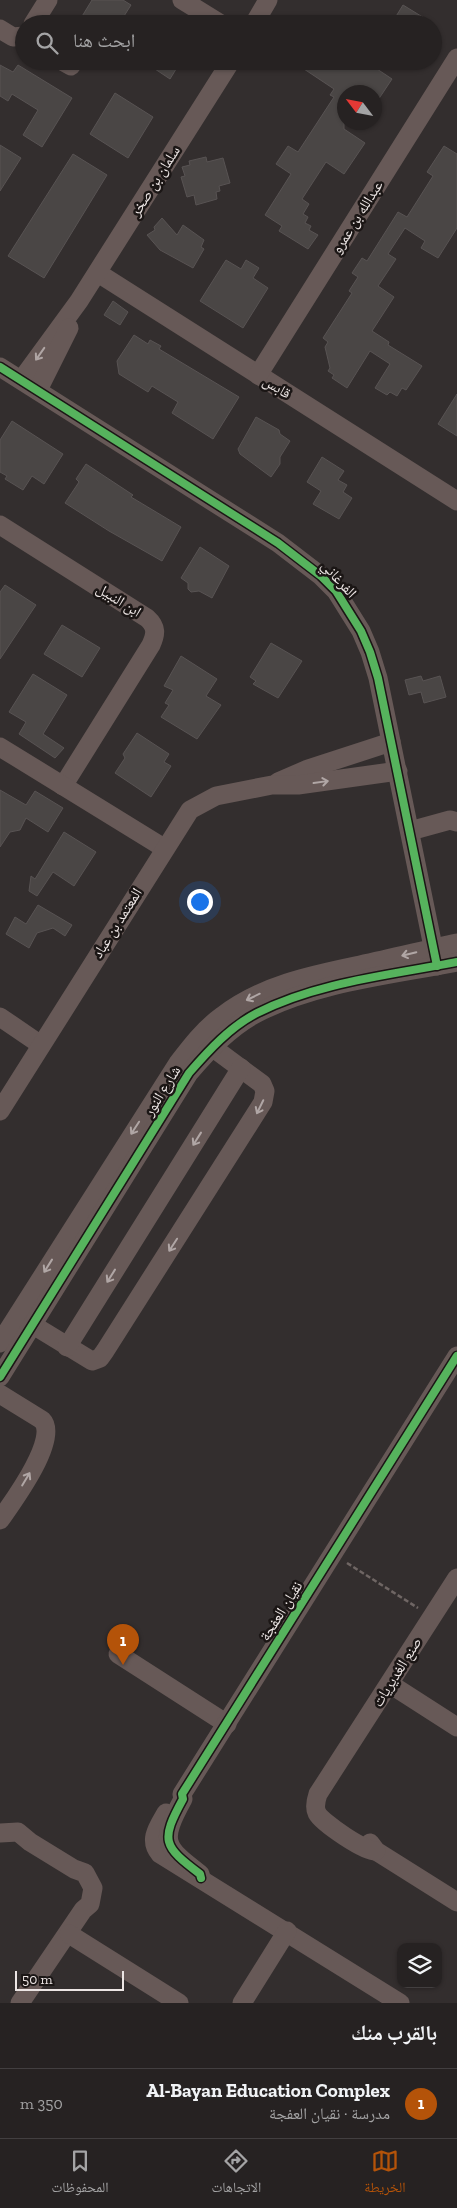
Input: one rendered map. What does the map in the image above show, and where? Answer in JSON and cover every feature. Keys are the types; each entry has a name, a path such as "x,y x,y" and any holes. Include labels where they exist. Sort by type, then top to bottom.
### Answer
{"street":[{"path":"39,15 48,0"},
{"path":"182,0 206,15"},
{"path":"259,15 268,0"},
{"path":"0,29 15,37"},
{"name":"عبدالله بن عمرو","path":"258,375 457,58"},
{"name":"سلمان بن صخر","path":"22,379 98,273 225,70"},
{"name":"قابس","path":"98,273 457,501"},
{"name":"سلمان بن صخر","path":"38,390 74,318 79,301"},
{"name":"الفرغاني","path":"0,367 22,379 278,543 321,576 336,591 362,631 378,678 435,957"},
{"name":"ابن النبيل","path":"0,525 154,624 155,630 151,645 63,786"},
{"name":"المعتمد بن عباد","path":"272,785 308,769 391,742"},
{"path":"0,747 164,848"},
{"name":"المعتمد بن عباد","path":"0,1111 164,848 190,810 203,801 216,796 272,785 298,785 398,771"},
{"path":"410,831 450,820 457,822"},
{"name":"شارع النور","path":"0,1343 25,1325 189,1073 212,1046 256,1014 282,1002 435,957 457,943"},
{"name":"شارع النور","path":"0,1377 25,1325 178,1063 196,1038 222,1015 247,1000 276,986 316,974 435,957 457,962"},
{"path":"0,1017 41,1045"},
{"path":"25,1325 92,1361 100,1358 263,1102 265,1092 262,1084 212,1046"},
{"path":"67,1347 241,1068"},
{"name":"نقيان العفجة","path":"400,2003 201,1878 200,1874 175,1855 168,1842 170,1824 183,1798 182,1794 457,1356"},
{"path":"0,1394 42,1420 46,1424 47,1438 40,1454 0,1520"},
{"name":"صنع الغديريات","path":"457,1578 337,1766 326,1795 327,1808 336,1819 376,1848 376,1851 457,1902"},
{"path":"118,1654 227,1724"},
{"path":"393,1679 457,1715"},
{"path":"393,1679 457,1727"},
{"path":"0,1833 18,1832 30,1842 74,1869 85,1873 93,1888 90,1904 83,1910 69,1934 20,2003"},
{"path":"0,1843 14,1839 30,1842"},
{"path":"242,2003 287,1932"},
{"path":"69,1934 179,2003"}],"path":[{"path":"333,1554 432,1617"}],"building":[{"path":"92,0 123,0 131,5 125,15 83,15"},
{"path":"403,5 419,15 397,15"},
{"path":"0,65 13,72 15,69 26,70 72,98 42,147 23,135 38,110 12,94 8,101 0,96"},
{"path":"156,70 176,70 170,79"},
{"path":"306,70 378,70 392,79 382,94 382,85 337,85 337,130 346,130 365,143 344,174 326,162 302,199 309,204 303,214 308,217 305,223 311,226 309,230 318,235 308,249 279,231 282,226 265,215 291,174 276,164 288,146 298,152 334,97 330,95 334,89"},
{"path":"115,93 153,117 128,158 90,134"},
{"path":"0,145 21,158 0,191"},
{"path":"444,146 457,154 457,228 438,258 421,248 425,241 405,228 388,254 396,259 378,286 394,297 372,331 389,342 388,345 422,366 406,390 402,388 397,396 390,392 387,395 375,388 390,364 370,351 347,388 332,378 334,375 328,371 330,368 325,347 328,342 323,338 352,293 349,291 358,277 352,273 362,258 367,261 398,212 407,217 433,176 427,172"},
{"path":"73,154 107,175 44,278 8,256"},
{"path":"206,157 207,162 223,158 230,183 219,186 220,191 216,192 217,199 196,205 194,195 187,197 181,177 185,176 182,167 190,165 189,161"},
{"path":"162,218 177,235 183,225 204,240 201,247 204,249 193,268 160,250 147,235 155,230 154,227"},
{"path":"226,260 241,269 246,260 259,268 253,278 268,288 243,328 200,301"},
{"path":"113,301 128,312 120,325 104,315"},
{"path":"134,335 148,344 150,340 161,346 159,349 239,397 213,439 172,413 178,402 152,386 148,392 119,374 117,361"},
{"path":"457,394 457,436 438,424"},
{"path":"256,417 279,430 280,434 290,441 280,457 280,464 271,477 240,454 238,449"},
{"path":"12,421 63,454 44,484 32,476 23,490 5,479 7,476 0,472 0,440"},
{"path":"322,457 344,471 338,480 347,485 343,492 352,498 339,519 313,504 321,491 307,482"},
{"path":"86,464 133,495 131,497 181,527 162,561 65,503 79,482 76,479"},
{"path":"200,547 229,566 212,598 199,591 191,592 188,589 188,583 181,578"},
{"path":"5,585 36,605 0,659 0,592"},
{"path":"62,625 100,648 82,677 44,654"},
{"path":"271,643 302,661 278,698 253,684 256,681 250,677"},
{"path":"181,656 217,679 206,696 221,705 197,739 161,717 169,705 165,703 173,690 164,686"},
{"path":"33,674 67,695 43,734 64,748 55,758 19,734 26,722 9,712"},
{"path":"421,676 423,681 440,676 446,697 424,703 421,692 409,695 405,680"},
{"path":"137,733 169,754 164,762 171,766 151,797 115,773 125,758 123,754"},
{"path":"0,790 26,805 35,791 63,808 48,832 26,818 20,830 10,832 0,847"},
{"path":"64,832 96,852 74,886 53,872 37,896 29,891 31,876 35,879"},
{"path":"38,905 72,925 65,936 53,928 37,933 29,948 6,934 15,917 26,924"}],"cycle path":[{"path":"0,367 278,543 321,576 336,591 361,631 378,678 437,966"},
{"path":"0,1377 189,1073 220,1040 247,1019 280,1002 355,981 457,962"},
{"path":"201,1878 200,1874 178,1856 169,1842 171,1824 183,1799 182,1794 457,1356"}],"place":[{"name":"Al-Bayan Education Complex","path":"123,1665"}]}
